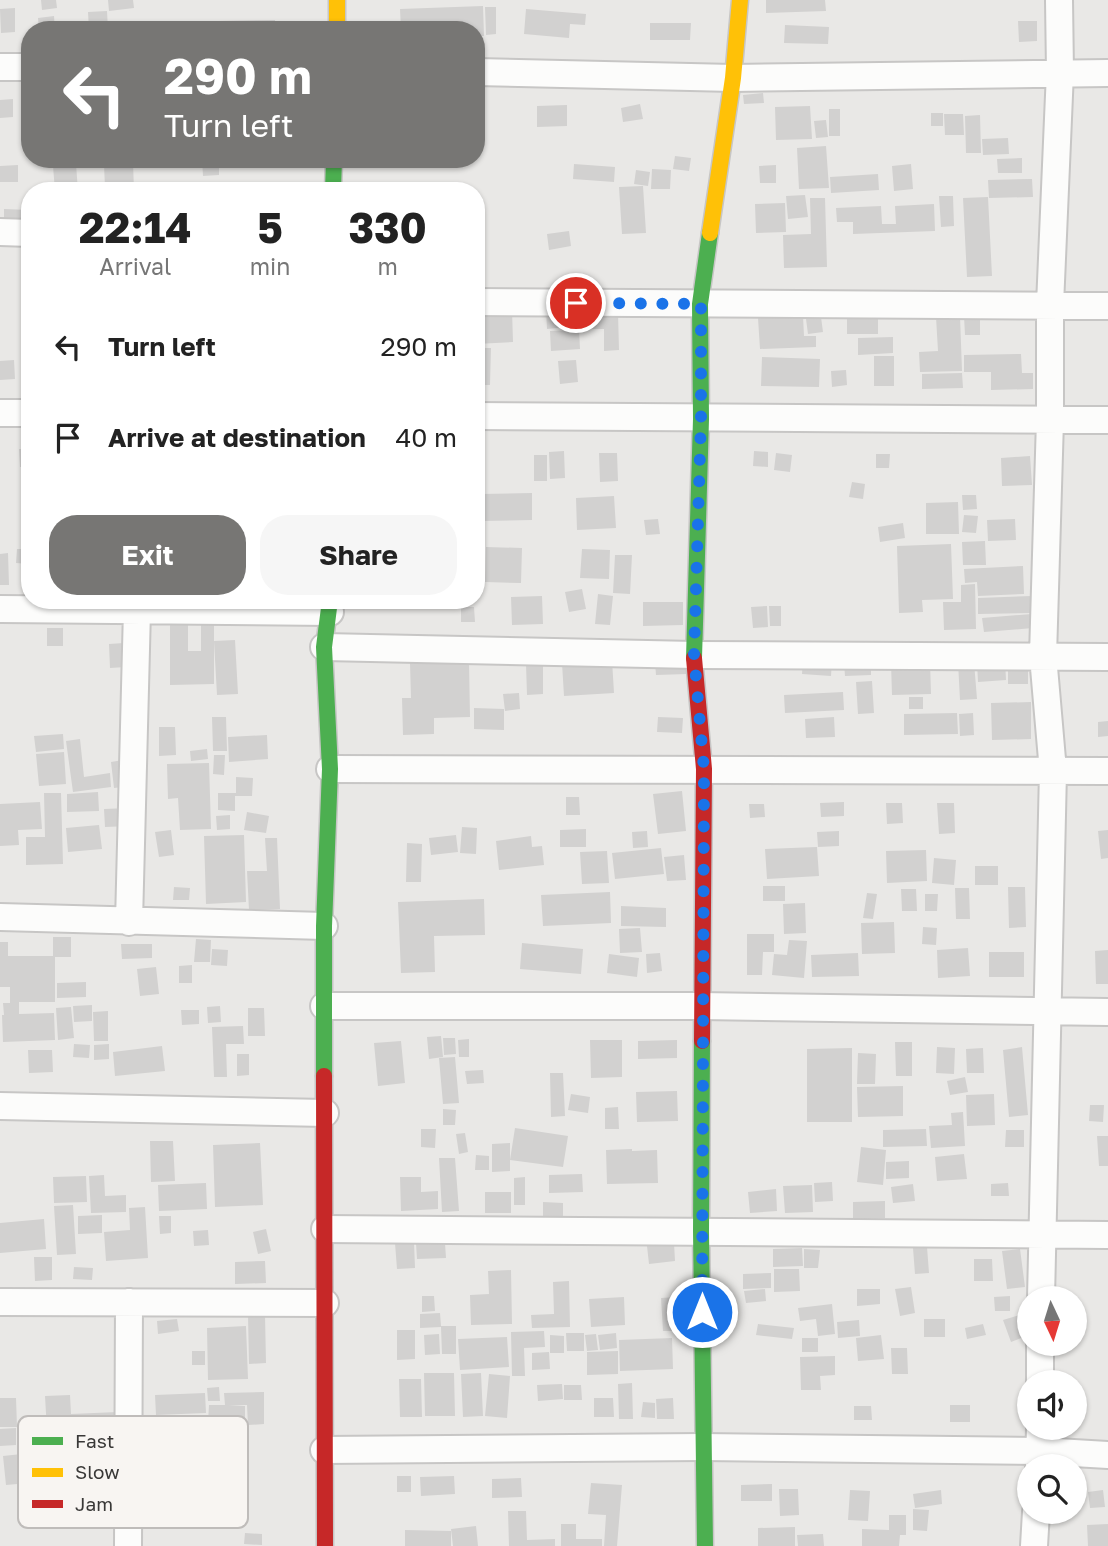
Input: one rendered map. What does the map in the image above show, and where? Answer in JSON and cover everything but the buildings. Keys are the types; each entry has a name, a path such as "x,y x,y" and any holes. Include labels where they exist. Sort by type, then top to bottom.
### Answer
{"street":[{"path":"337,0 337,21"},
{"path":"705,1546 701,1231 704,769 694,655 701,419 701,304 733,78 740,0"},
{"path":"1041,1286 1053,771 1043,656 1050,420 1049,305 1060,72 1059,0"},
{"path":"0,67 21,67"},
{"path":"485,72 733,78 1108,73"},
{"path":"0,232 21,233"},
{"path":"485,302 1108,306"},
{"path":"0,413 21,413"},
{"path":"485,416 1108,420"},
{"path":"0,609 185,609"},
{"path":"325,1546 324,926 330,769 324,647 330,609"},
{"path":"129,922 137,610"},
{"path":"324,647 694,655 1108,657"},
{"path":"330,769 1108,771"},
{"path":"0,917 324,926"},
{"path":"324,1006 701,1006 1108,1012"},
{"path":"0,1106 325,1113"},
{"path":"325,1228 1108,1235"},
{"path":"0,1302 324,1303"},
{"path":"129,1302 129,1416"},
{"path":"324,1450 703,1447 1040,1449 1108,1455"},
{"path":"1034,1546 1035,1524"},
{"path":"128,1528 128,1546"}],"traffic: fast":[{"path":"333,182 334,168"},
{"path":"694,658 701,419 700,304 710,233"},
{"path":"324,1076 324,926 330,769 324,647 329,609"},
{"path":"702,1041 701,1231 705,1546"}],"traffic: slow":[{"path":"337,0 337,21"},
{"path":"710,233 733,78 740,0"}],"traffic: jam":[{"path":"694,658 704,769 702,1041"},
{"path":"324,1076 325,1546"}],"route":[{"path":"576,303 701,304 701,419 694,655 704,769 701,1006 702,1312"}]}
